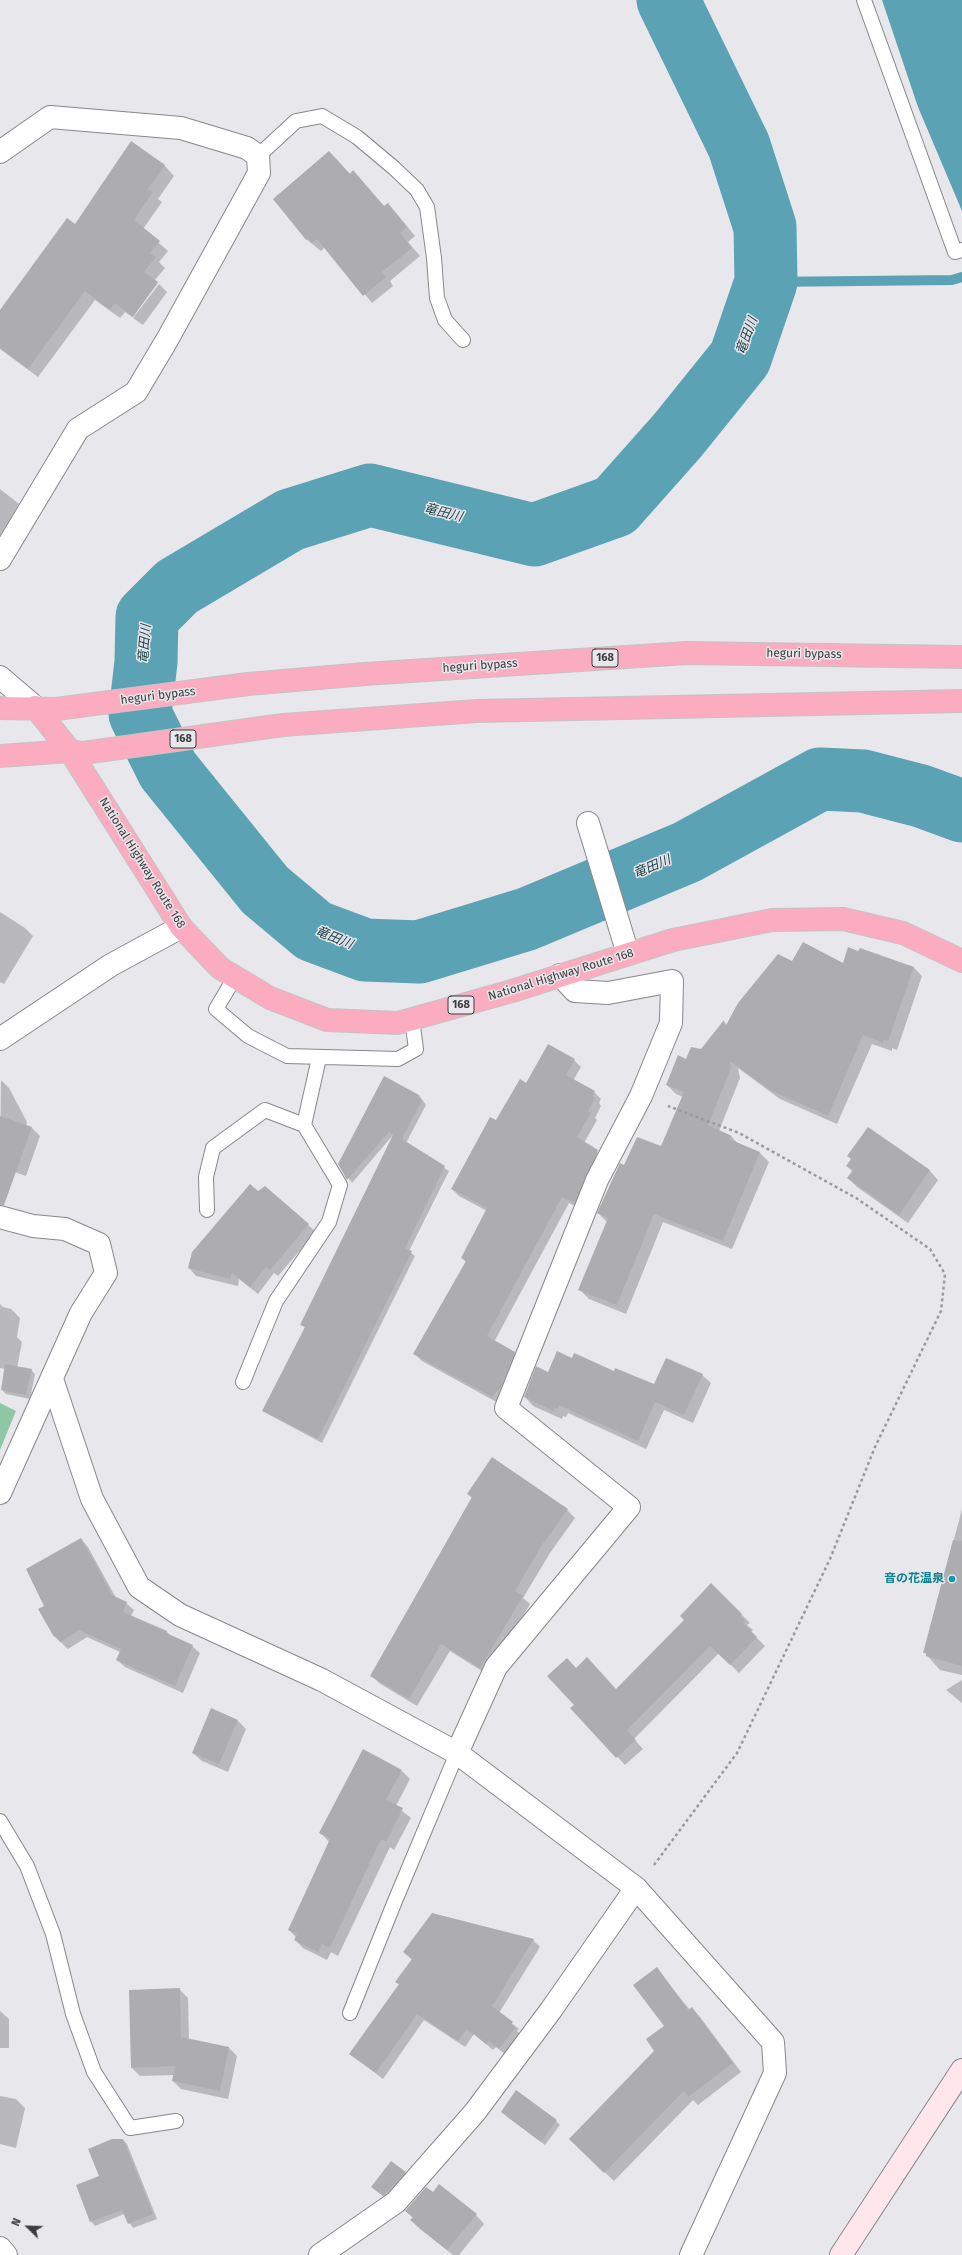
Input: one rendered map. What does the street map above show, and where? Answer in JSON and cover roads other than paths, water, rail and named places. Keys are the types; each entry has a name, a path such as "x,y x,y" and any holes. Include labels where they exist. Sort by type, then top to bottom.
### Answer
{"highway":[{"name":"heguri bypass","path":"0,708 45,708 248,684 365,674 687,653 962,657"},
{"name":"168","path":"0,756 76,752 282,725 477,711 962,701"},
{"name":"National Highway Route 168","path":"45,708 76,752 181,927 220,968 270,998 327,1020 398,1023 673,940 772,920 843,919 903,933 962,961"}],"street":[{"path":"0,152 50,117 181,128 247,148 258,156 259,173 167,340 136,392 78,429 0,559"},
{"path":"0,677 45,708"},
{"path":"588,824 628,954"},
{"path":"0,1039 111,965 181,927"},
{"path":"458,1753 496,1667 629,1507 506,1408 597,1180 641,1096 671,1023 672,981 608,993 575,991 560,975"},
{"path":"0,1218 33,1226 65,1229 99,1244 106,1273 81,1313 0,1493"},
{"path":"52,1379 92,1499 139,1587 180,1615 322,1680 458,1753 636,1888 773,2042 775,2073 691,2255"},
{"path":"320,2255 396,2202 475,2112 551,2010 636,1888"},
{"path":"841,2255 962,2070"},
{"path":"0,2248 6,2255"}],"lane":[{"path":"864,0 955,252 962,250"},
{"path":"258,156 296,121 322,116 357,137 394,168 417,190 427,207 438,298 445,320 463,340"},
{"path":"235,977 216,1009 248,1036 287,1056 398,1059 416,1049 412,1019"},
{"path":"304,1125 319,1058"},
{"path":"207,1210 206,1177 213,1148 265,1110 304,1125 340,1185 329,1222 276,1301 243,1382"},
{"path":"350,2013 395,1901 458,1753"},
{"path":"0,1821 27,1866 53,1934 73,2014 94,2072 130,2128 176,2121"}],"water":[{"path":"882,0 962,0 962,211 918,107"}],"waterway":[{"name":"竜田川","path":"668,0 739,146 765,227 766,282 740,358 678,435 615,506 534,535 370,495 290,520 177,587 147,617 146,662 140,714 168,770 265,890 314,931 365,950 419,952 527,919 687,852 820,779 863,781 921,796 962,811"},
{"path":"766,282 952,280 962,277"}],"place":[{"name":"音の花温泉","path":"952,1579"}]}
